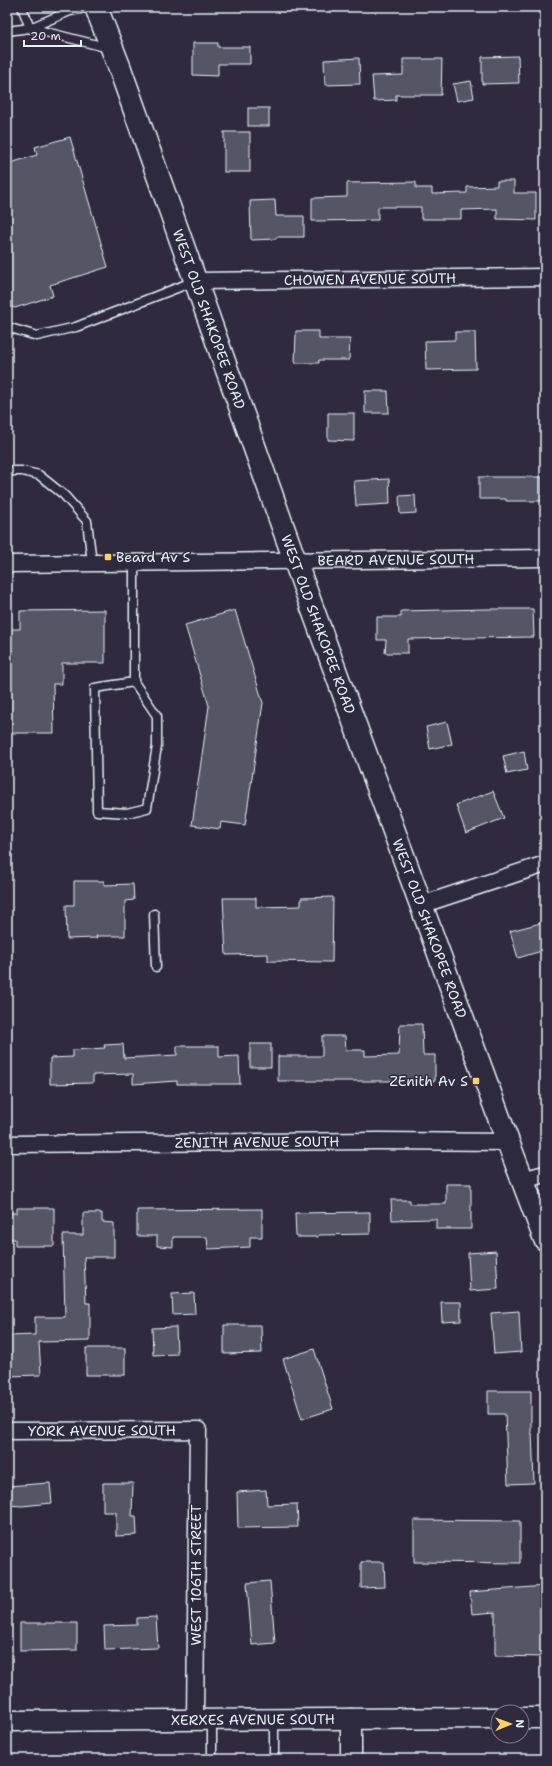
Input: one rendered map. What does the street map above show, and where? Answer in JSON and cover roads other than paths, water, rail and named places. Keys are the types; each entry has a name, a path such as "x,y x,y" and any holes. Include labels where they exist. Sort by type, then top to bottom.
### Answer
{"main road":[{"name":"WEST OLD SHAKOPEE ROAD","path":"96,7 196,281 295,560 508,1142 545,1239"}],"street":[{"name":"CHOWEN AVENUE SOUTH","path":"196,281 545,277"},
{"name":"BEARD AVENUE SOUTH","path":"7,564 545,558"},
{"path":"421,905 545,864"},
{"name":"ZENITH AVENUE SOUTH","path":"7,1144 371,1141 508,1142"},
{"path":"522,1180 545,1174"},
{"name":"YORK AVENUE SOUTH","path":"7,1431 198,1430"},
{"name":"WEST 106TH STREET","path":"198,1430 204,1720"},
{"path":"351,1718 352,1759"},
{"name":"XERXES AVENUE SOUTH","path":"7,1721 490,1718"},
{"path":"530,1718 545,1718"}],"lane":[{"path":"22,7 30,28"},
{"path":"7,31 30,28 70,11 88,7"},
{"path":"30,28 112,49"},
{"path":"7,327 37,336 76,327 196,281"},
{"path":"7,471 22,471 39,475 64,495 87,521 92,563"},
{"path":"134,562 134,682 157,716 157,746 147,808 127,813 96,812 95,688 134,682"},
{"path":"154,914 156,967"},
{"path":"274,1719 274,1759"},
{"path":"204,1720 212,1759"}],"place":[{"name":"Beard Av S","path":"108,557"},
{"name":"ZEnith Av S","path":"476,1081"}]}
